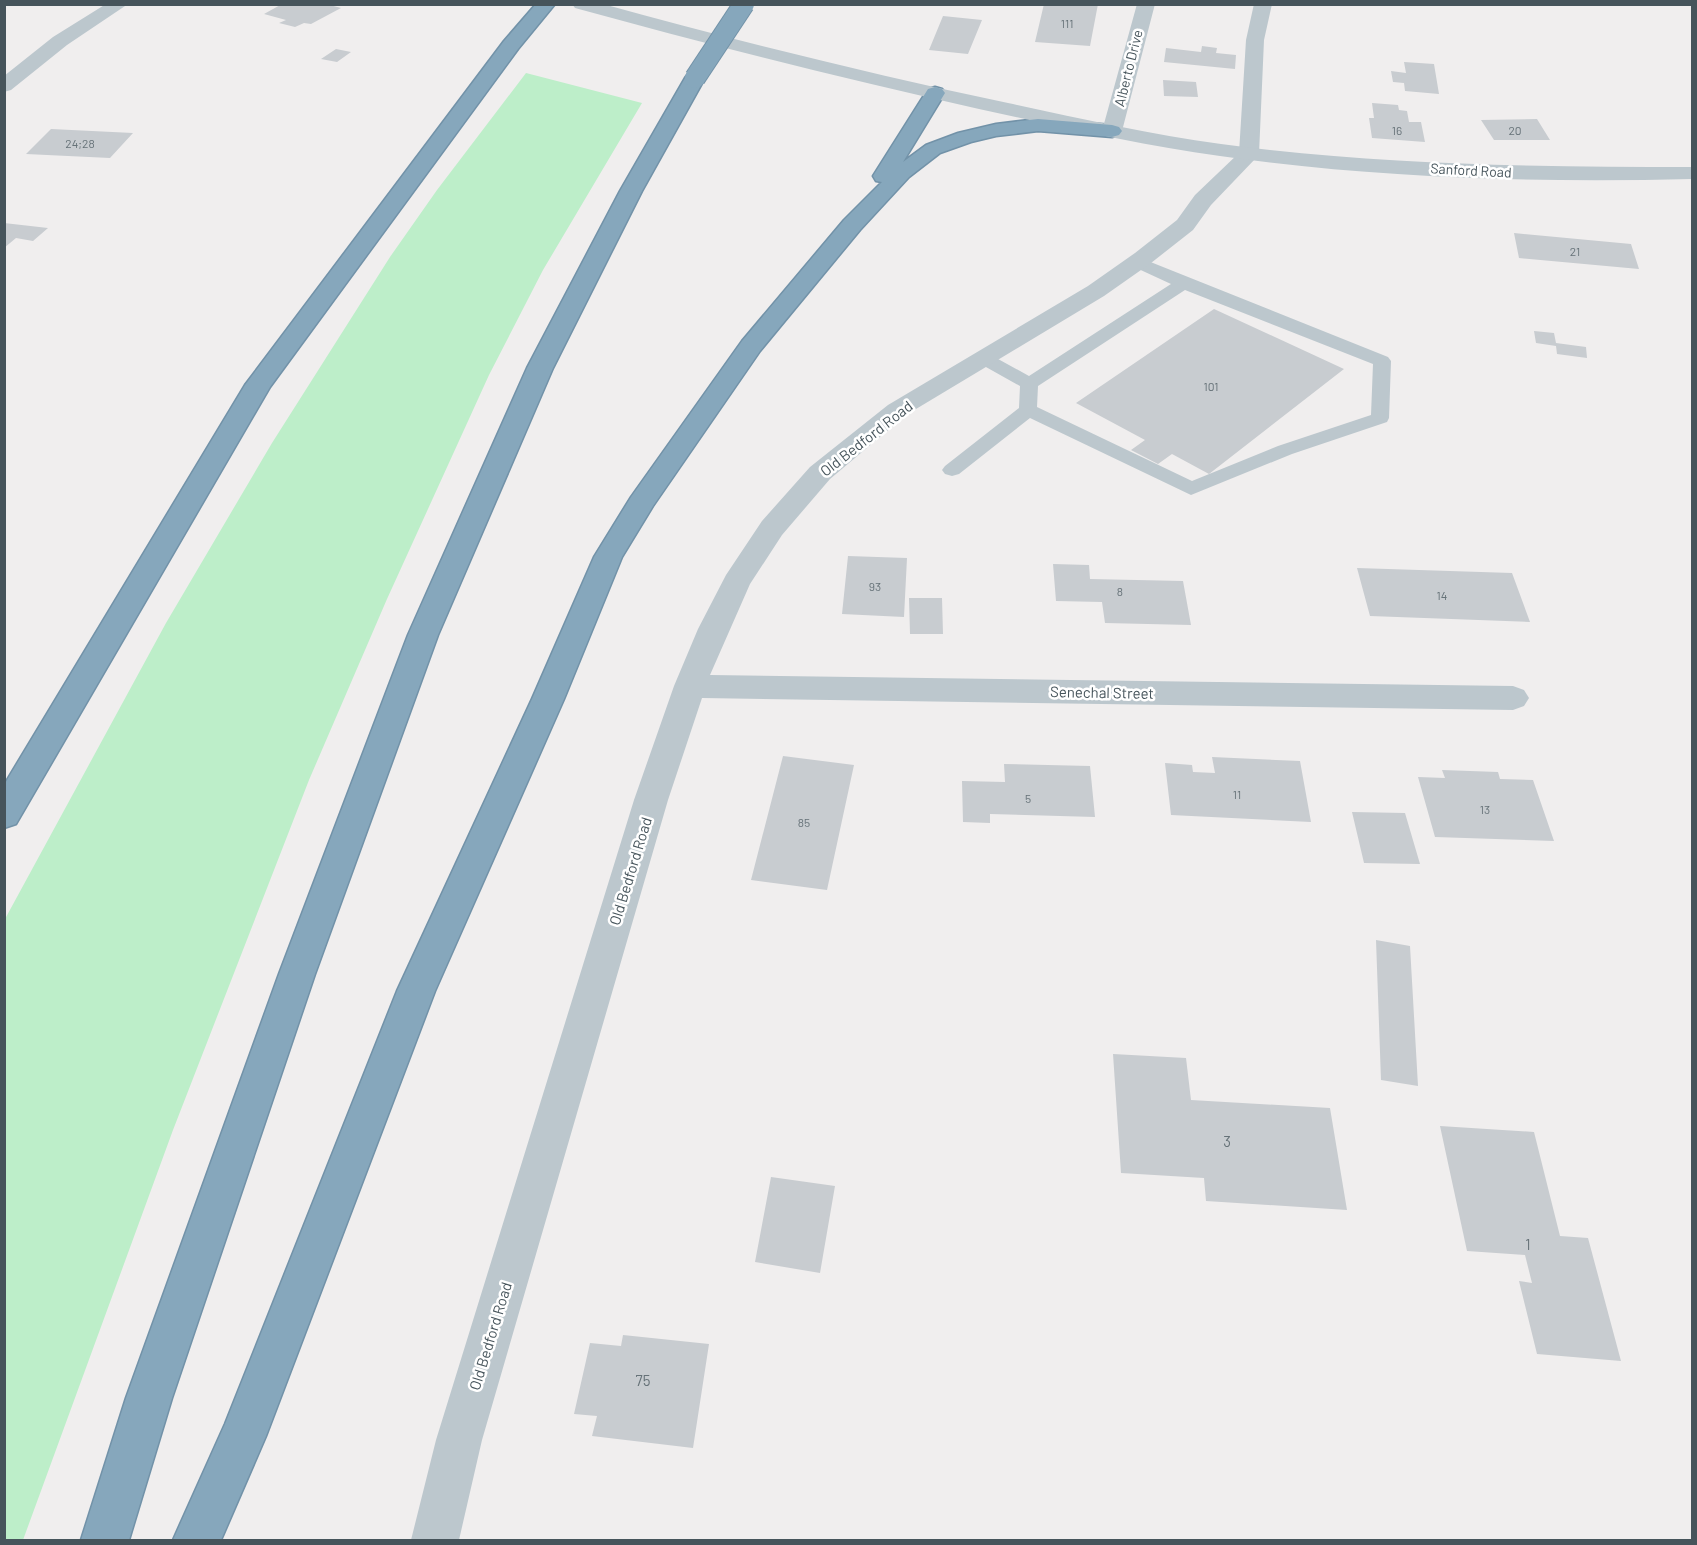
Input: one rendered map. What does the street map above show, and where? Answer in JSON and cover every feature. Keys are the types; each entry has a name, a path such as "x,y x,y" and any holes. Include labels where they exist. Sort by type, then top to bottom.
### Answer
{"highway":[{"path":"4,815 258,385 522,32 546,4"},
{"path":"105,1540 149,1398 297,974 423,635 540,368 631,191 695,78 744,4"},
{"path":"852,225 935,93"},
{"path":"197,1540 243,1436 416,991 548,699 608,557 640,503 751,345 852,225 902,173 933,149 965,137 996,130 1038,125 1112,131"}],"street":[{"path":"4,86 60,41 119,4"},
{"path":"581,4 935,93 1112,131 1249,154 1256,40 1263,4"},
{"name":"Alberto Drive","path":"1112,131 1146,4"},
{"name":"Sanford Road","path":"1249,154 1364,165 1535,174 1692,173"},
{"name":"Old Bedford Road","path":"435,1540 459,1440 651,800 690,686 713,629 736,582 772,528 820,473 897,410 1096,291 1138,262 1185,225 1203,200 1249,154"},
{"name":"Senechal Street","path":"690,686 1514,698"}],"lane":[{"path":"1028,410 1191,489 1285,450 1380,418 1382,361 1184,283 1138,262"},
{"path":"1029,384 1184,283"},
{"path":"983,358 1029,384"},
{"path":"952,470 1028,410 1029,384"}],"green space":[{"path":"526,73 642,103 543,270 489,375 387,599 309,780 173,1130 23,1540 5,1540 5,919 166,623 272,443 390,257 437,190"}],"building":[{"path":"282,4 326,4 341,8 311,24 304,23 295,27 279,23 286,20 264,14"},
{"path":"1044,4 1098,4 1090,46 1035,42"},
{"path":"943,16 982,20 968,54 929,50"},
{"path":"1202,46 1217,48 1216,53 1236,55 1235,69 1164,62 1166,48 1201,52"},
{"path":"336,49 351,52 337,62 321,59"},
{"path":"1404,62 1434,64 1439,94 1405,91 1404,83 1393,82 1391,71 1406,73"},
{"path":"1163,80 1196,82 1198,97 1164,96"},
{"path":"1372,103 1398,105 1399,110 1407,111 1409,122 1421,122 1425,142 1372,138 1369,118 1374,118"},
{"path":"1537,119 1550,140 1494,140 1481,120"},
{"path":"51,129 133,133 110,158 26,154"},
{"path":"4,223 48,228 33,241 16,238 4,248"},
{"path":"1514,233 1631,244 1639,269 1519,258"},
{"path":"1214,309 1344,369 1209,474 1172,454 1158,464 1131,450 1145,440 1076,403"},
{"path":"1534,331 1554,333 1556,343 1586,347 1587,358 1557,354 1556,346 1536,343"},
{"path":"848,556 907,558 904,617 842,614"},
{"path":"1053,564 1089,565 1090,579 1183,581 1191,625 1105,623 1102,602 1056,601"},
{"path":"1357,568 1512,573 1530,622 1370,616"},
{"path":"909,598 942,598 943,634 910,634"},
{"path":"783,756 854,765 827,890 751,880"},
{"path":"1212,757 1300,761 1311,822 1171,815 1165,763 1192,765 1193,772 1215,773"},
{"path":"1004,764 1090,766 1095,817 990,814 990,823 963,822 962,781 1005,782"},
{"path":"1442,770 1498,772 1500,779 1533,780 1554,841 1435,837 1418,777 1445,778"},
{"path":"1352,812 1405,813 1420,864 1364,863"},
{"path":"1376,940 1410,946 1418,1086 1381,1080"},
{"path":"1113,1054 1186,1058 1191,1100 1330,1108 1347,1210 1206,1201 1204,1178 1121,1173"},
{"path":"1440,1126 1534,1132 1560,1236 1588,1238 1621,1361 1537,1354 1519,1281 1532,1283 1525,1255 1467,1251"},
{"path":"771,1177 835,1186 820,1273 755,1262"},
{"path":"623,1335 709,1344 693,1448 592,1436 597,1416 574,1414 590,1343 621,1346"}]}
